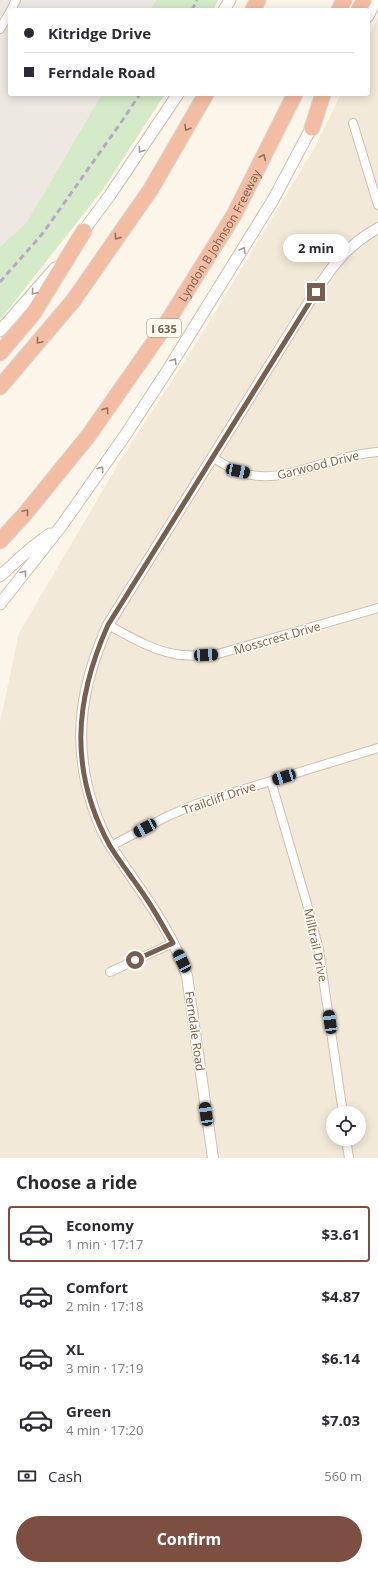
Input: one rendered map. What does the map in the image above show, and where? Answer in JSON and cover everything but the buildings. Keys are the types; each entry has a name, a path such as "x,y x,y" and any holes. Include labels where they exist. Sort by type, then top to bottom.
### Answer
{"highway":[{"path":"0,387 73,300 151,189 205,96"},
{"name":"Lyndon B Johnson Freeway","path":"0,541 24,515 89,435 161,332 234,215 294,96"},
{"path":"312,128 322,96"},
{"path":"0,353 33,314 84,231"}],"main road":[{"path":"370,12 376,0"},
{"path":"0,331 55,268 84,231 177,96"},
{"path":"0,604 62,525 124,437 210,303 273,200 328,96"},
{"path":"0,576 30,549 62,525"}],"street":[{"path":"0,29 8,16"},
{"path":"353,123 378,205"},
{"name":"Ferndale Road","path":"212,1158 188,982 182,961 173,943 148,900 111,846 96,815 86,784 80,746 84,694 96,651 108,625 332,267 345,252 361,238 378,228"},
{"name":"Garwood Drive","path":"213,458 238,471 260,476 280,476 335,460 378,452"},
{"name":"Mosscrest Drive","path":"108,625 150,647 176,654 194,656 218,654 378,608"},
{"name":"Trailcliff Drive","path":"111,846 168,816 214,797 378,748"},
{"name":"Milltrail Drive","path":"271,781 319,950 342,1106"},
{"path":"110,972 173,943"},
{"path":"347,1146 349,1158"}],"shaded area":[{"path":"0,0 156,0 151,8 8,8 8,96 101,96 27,222 0,247"},
{"path":"378,17 378,1158 0,1158 0,722 19,633 120,461 202,334 315,147 340,96 370,96 370,34"}],"green space":[{"path":"156,0 218,0 214,8 151,8"},
{"path":"101,96 164,96 104,188 0,320 0,247 27,222"}],"railway":[{"path":"193,8 197,0"},
{"path":"0,282 43,233 139,96"}],"route":[{"path":"135,960 173,943 148,900 111,846 96,815 86,784 80,746 81,718 84,694 89,674 96,651 108,625 316,292"}]}
